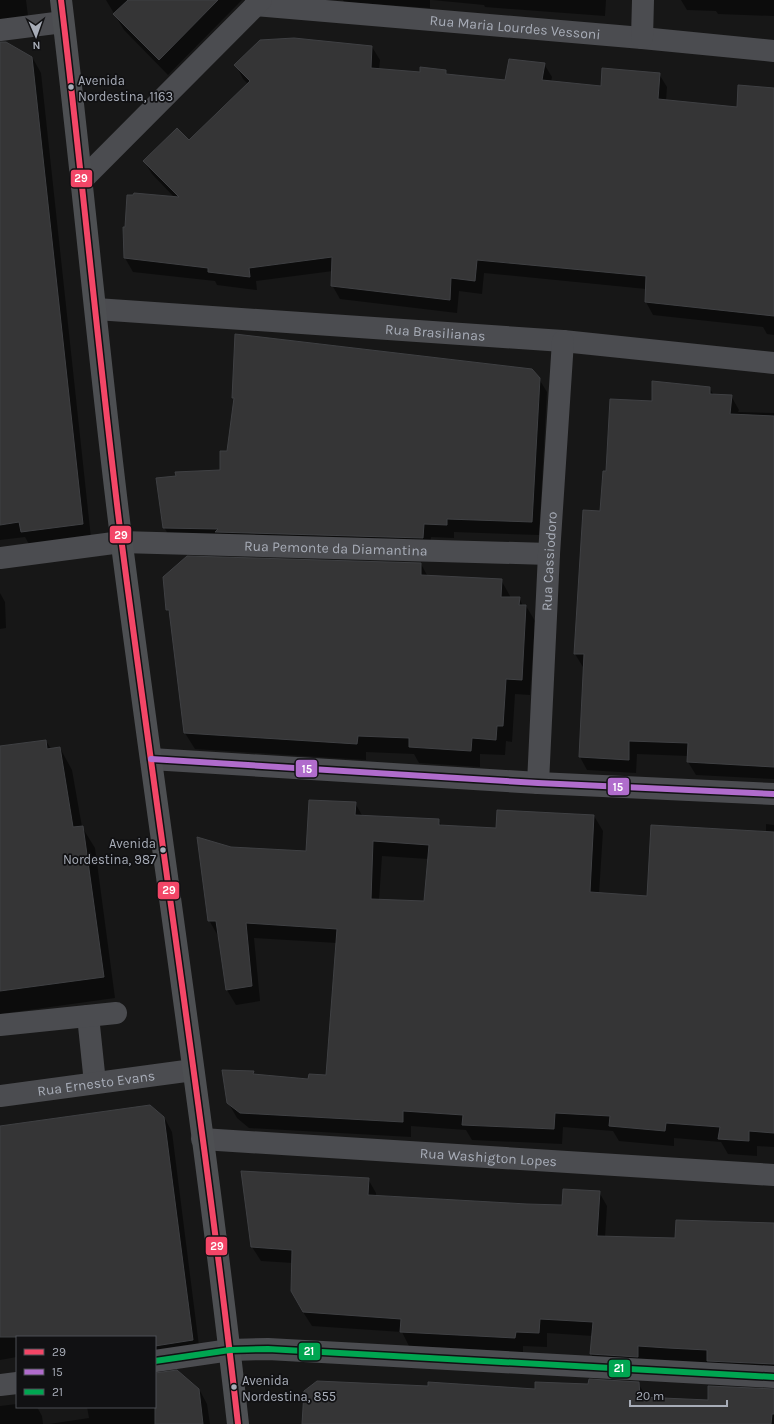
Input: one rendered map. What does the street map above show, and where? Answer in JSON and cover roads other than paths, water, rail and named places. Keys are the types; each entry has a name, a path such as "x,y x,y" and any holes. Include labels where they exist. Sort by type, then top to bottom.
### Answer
{"main road":[{"path":"61,0 122,542 230,1350 238,1424"}],"street":[{"path":"642,38 643,0"},
{"path":"82,180 258,3"},
{"name":"Rua Maria Lourdes Vessoni","path":"258,3 774,51"},
{"path":"0,30 63,22"},
{"name":"Rua Brasilianas","path":"96,309 563,341 774,364"},
{"name":"Rua Cassiodoro","path":"538,783 549,554 563,341"},
{"name":"Rua Pemonte da Diamantina","path":"0,558 122,542 549,554"},
{"path":"151,759 538,783 774,794"},
{"path":"0,1024 116,1013"},
{"path":"88,1016 95,1083"},
{"name":"Rua Ernesto Evans","path":"0,1096 193,1070"},
{"name":"Rua Washigton Lopes","path":"202,1139 774,1174"},
{"path":"156,1362 230,1350 268,1349 774,1376"},
{"path":"0,1385 16,1383"}],"place":[{"name":"Avenida Nordestina, 1163","path":"71,87"},
{"name":"Avenida Nordestina, 987","path":"163,850"},
{"name":"Avenida Nordestina, 855","path":"234,1387"}]}
